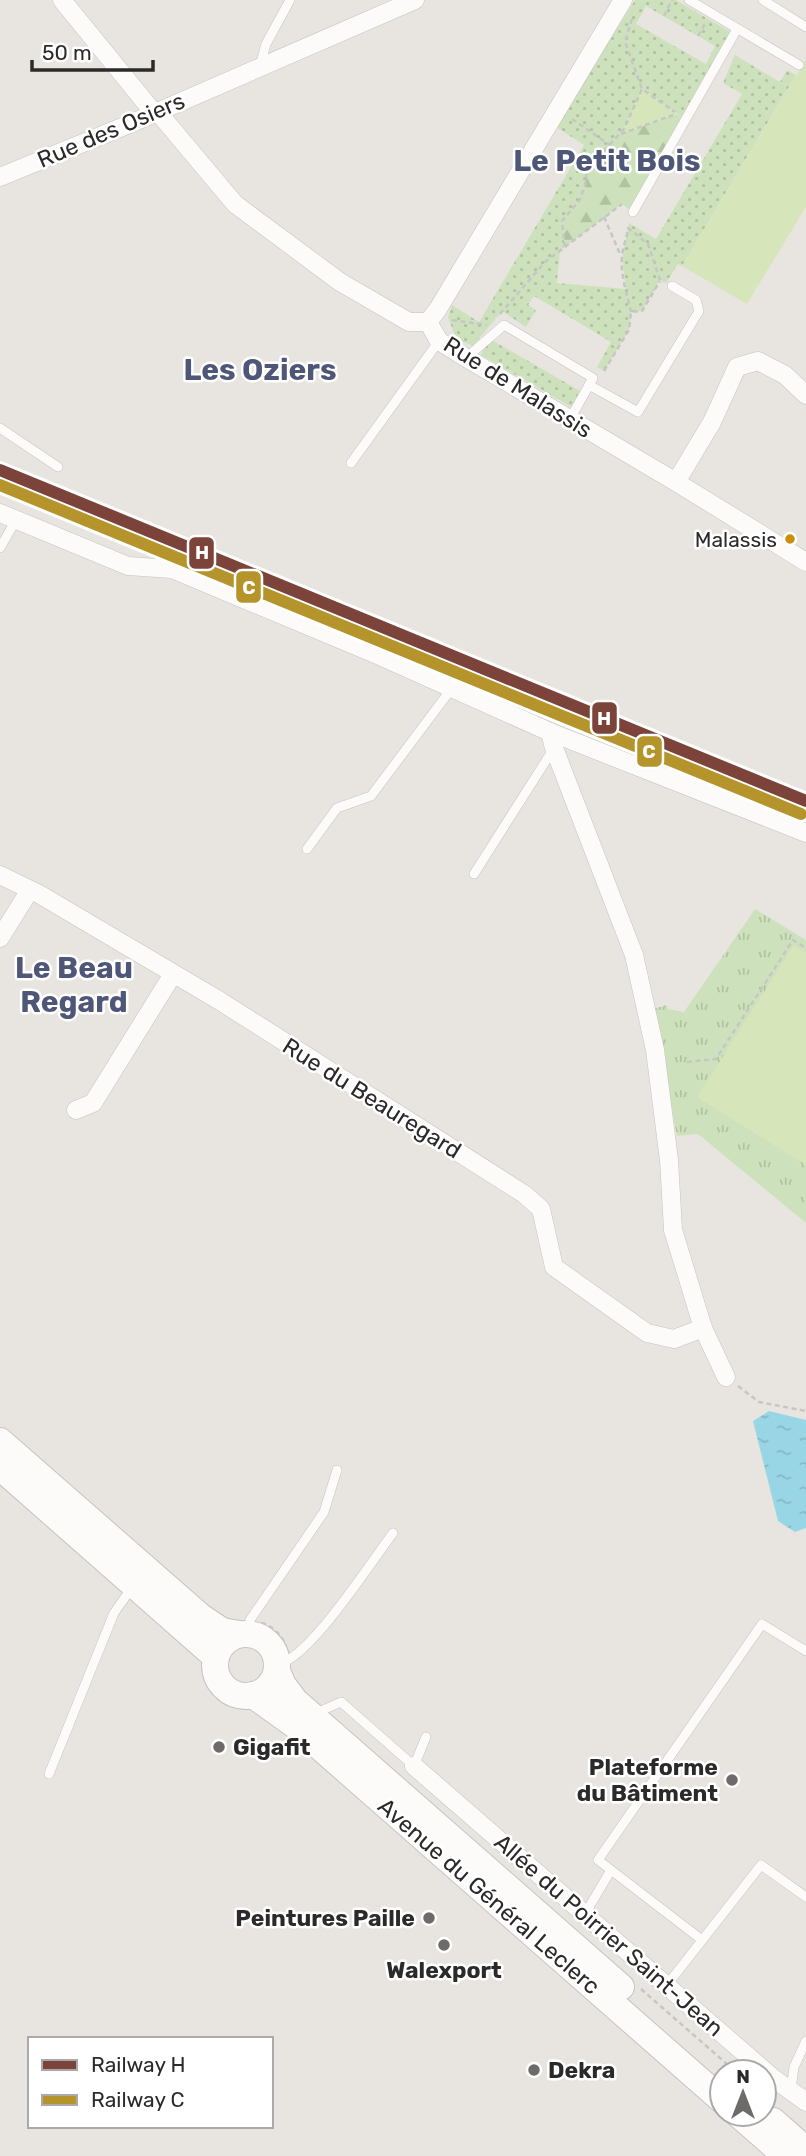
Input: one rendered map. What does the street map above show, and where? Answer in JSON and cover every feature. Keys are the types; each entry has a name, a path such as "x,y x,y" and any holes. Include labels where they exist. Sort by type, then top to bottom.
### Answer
{"main road":[{"name":"Avenue du Général Leclerc","path":"0,1441 201,1618 222,1631 268,1641 292,1696 311,1715 708,2064"},
{"name":"Avenue du Général Leclerc","path":"0,1467 216,1657 216,1671 225,1687 235,1694 253,1695 296,1726 708,2088"},
{"path":"216,1657 224,1643 244,1634"},
{"path":"253,1695 271,1684 278,1667"},
{"path":"778,2125 806,2150"},
{"path":"754,2128 786,2156"}],"street":[{"name":"Rue de Malassis","path":"62,0 235,204 340,282 409,322 428,322 439,341 806,562"},
{"name":"Rue des Osiers","path":"0,177 415,0"},
{"path":"428,322 623,0"},
{"path":"676,482 712,422 737,367 758,361 785,375 806,395"},
{"path":"8,516 128,566 172,569 452,688 552,740 806,833"},
{"path":"552,740 634,955 655,1050 669,1160 673,1230 703,1328 726,1377"},
{"name":"Rue du Beauregard","path":"0,874 173,974 524,1194 541,1209 554,1267 648,1333 674,1339 703,1328"},
{"path":"0,938 30,890"},
{"path":"76,1110 93,1103 173,974"},
{"name":"Allée du Poirrier Saint-Jean","path":"414,1766 774,2078 806,2102"}],"lane":[{"path":"260,66 267,44 290,0"},
{"path":"689,0 799,65"},
{"path":"763,0 806,27"},
{"path":"633,212 737,29"},
{"path":"589,386 638,412 699,311 696,300 672,286"},
{"path":"466,358 504,325 593,379 570,419"},
{"path":"351,463 439,341"},
{"path":"0,428 58,467"},
{"path":"0,548 8,516"},
{"path":"307,849 337,808 371,796 452,688"},
{"path":"474,874 552,740"},
{"path":"244,1634 250,1620 324,1512 337,1470"},
{"path":"278,1667 292,1660 320,1632 393,1533"},
{"path":"49,1774 114,1613 134,1585"},
{"path":"702,1940 598,1860 762,1624 806,1651"},
{"path":"311,1715 341,1702 414,1766 426,1737"},
{"path":"667,1985 761,1865 806,1897"},
{"path":"585,1914 611,1870"},
{"path":"791,2090 794,2067 806,2041"}],"path":[{"path":"663,16 673,0"},
{"path":"618,135 677,114 642,89 625,42 633,16"},
{"path":"565,247 562,221 579,201 585,186 587,169 624,128 642,89"},
{"path":"557,110 610,145"},
{"path":"498,317 545,262 623,204 633,212"},
{"path":"604,218 622,259 631,312 628,330 604,371"},
{"path":"622,259 628,228 648,244 660,280 672,286"},
{"path":"631,312 642,311 660,280"},
{"path":"449,319 492,324 482,335"},
{"path":"687,1062 716,1059 793,940 806,948"},
{"path":"726,1377 759,1402 806,1411"}],"green space":[{"path":"635,0 676,0 734,34 685,119 642,89 624,129 588,169 579,201 562,221 565,247 560,251 557,283 626,289 622,259 629,223 656,239 742,94 723,83 735,55 780,82 787,70 796,75 682,266 678,264 666,283 660,280 642,311 631,312 629,330 604,371 597,367 611,342 534,296 528,305 536,310 526,327 502,311 473,346 456,339 448,317 452,305 479,322 584,145 556,127","holes":["646,6 715,46 706,64 636,24"]},
{"path":"806,59 806,207 747,304 682,266"},
{"path":"642,89 677,114 618,135 624,128"},
{"path":"677,114 685,119 633,212 622,204 565,247 562,221 579,200 585,186 587,169 618,135"},
{"path":"492,340 580,391 571,407 481,355"},
{"path":"755,909 806,940 806,1223 698,1134 677,1136 653,1009 667,1005 668,1009 684,1012"},
{"path":"794,945 806,953 806,1165 697,1097"}],"water":[{"path":"769,1411 806,1420 806,1528 795,1532 778,1521 753,1421"}],"rail line":[{"name":"H","path":"0,470 806,801"},
{"name":"C","path":"0,485 801,814"}],"place":[{"name":"Malassis","path":"790,539"},
{"name":"Gigafit","path":"219,1747"},
{"name":"Plateforme du Bâtiment","path":"732,1780"},
{"name":"Peintures Paille","path":"429,1918"},
{"name":"Walexport","path":"444,1945"},
{"name":"Dekra","path":"534,2070"}],"district":[{"name":"Le Petit Bois","path":"607,161"},
{"name":"Les Oziers","path":"260,370"},
{"name":"Le Beau Regard","path":"74,985"}]}
